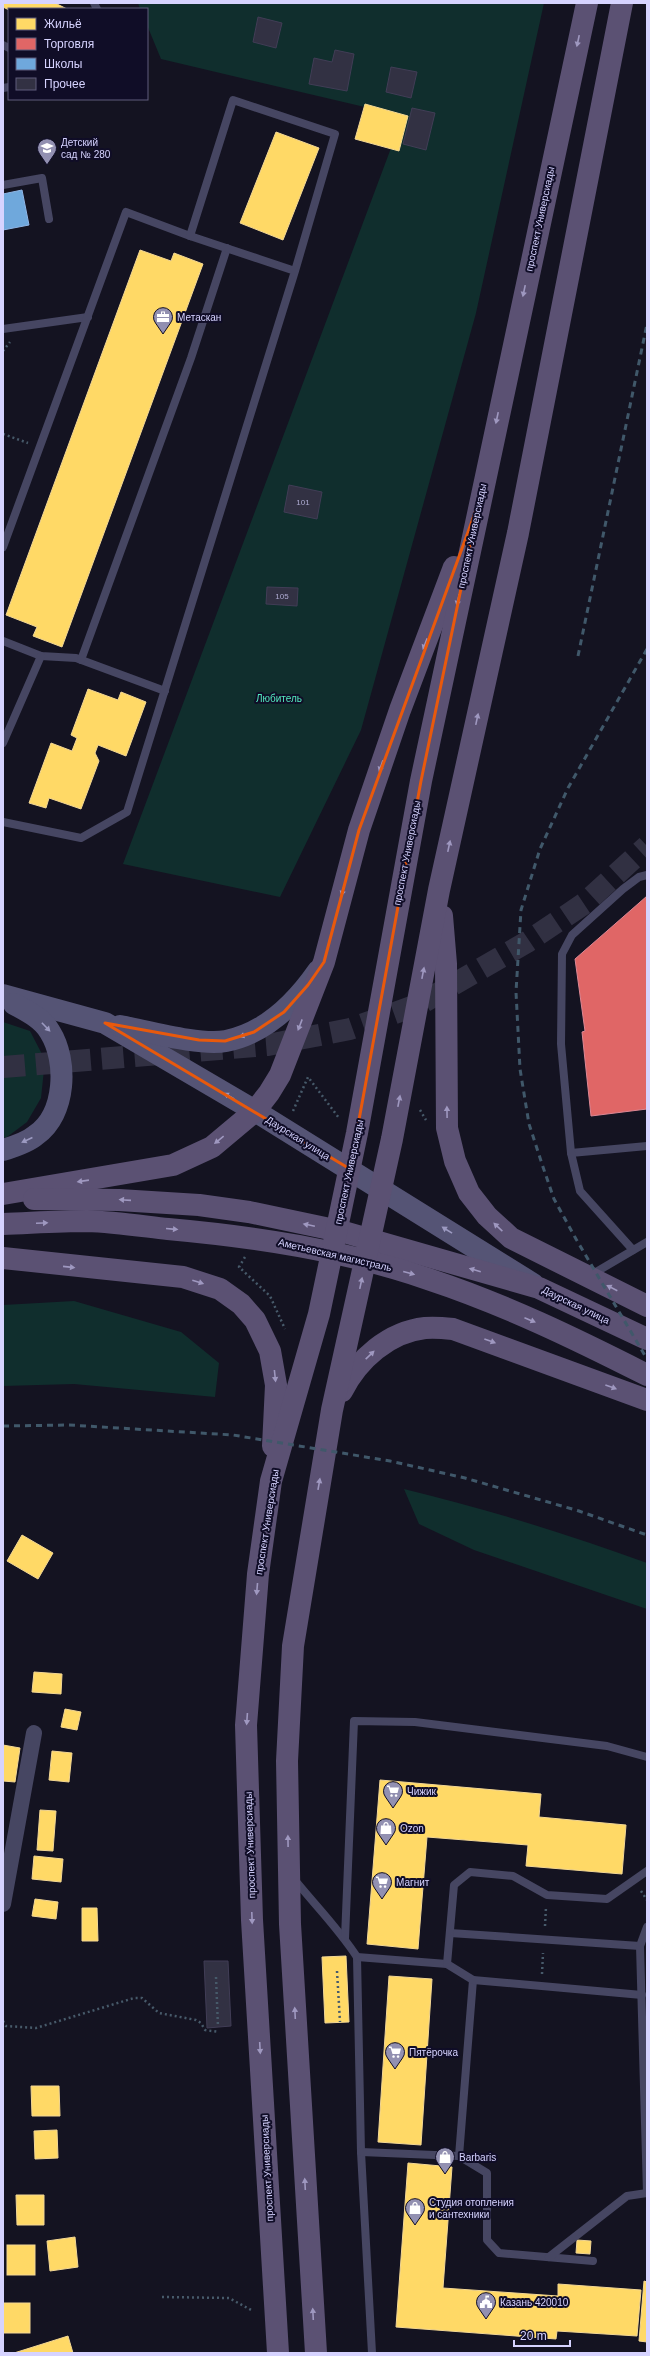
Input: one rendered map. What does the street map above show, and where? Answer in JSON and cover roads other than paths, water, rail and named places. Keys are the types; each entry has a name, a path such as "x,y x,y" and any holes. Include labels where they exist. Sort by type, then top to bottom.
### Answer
{"main road":[{"name":"проспект Универсиады","path":"278,2353 252,1920 246,1725 258,1574 272,1481 319,1314 349,1126 479,502 587,3"},
{"path":"316,2353 290,1932 287,1761 293,1646 332,1410 353,1321 392,1139 439,890 518,533 622,3"},
{"path":"3,1194 172,1165 212,1147 255,1111 280,1075 324,962 359,830 400,710 479,502"},
{"path":"439,890 446,964 447,1128 455,1161 469,1192 487,1216 511,1238 538,1253 589,1276 647,1306"},
{"path":"3,1200 119,1200 199,1205 249,1212 344,1232 539,1288"},
{"name":"Аметьевская магистраль","path":"3,1224 89,1221 286,1242 342,1255 428,1279 496,1305 576,1339 647,1375"},
{"path":"3,1258 183,1277 220,1289 241,1304 255,1320 266,1339 273,1364 276,1385 272,1481"},
{"name":"Даурская улица","path":"539,1288 647,1339"},
{"path":"332,1410 350,1375 380,1345 402,1333 426,1328 453,1329 647,1400"}],"street":[{"path":"105,1023 199,1040 225,1041 254,1032 284,1012 308,985 324,962"},
{"path":"3,996 32,1014 50,1031 60,1055 62,1072 59,1094 52,1117 37,1135 3,1150"},
{"name":"Даурская улица","path":"3,996 105,1023 255,1111 539,1288"},
{"path":"3,1904 34,1733"}],"lane":[{"path":"3,822 81,838 127,812 295,271 335,134 233,100 190,236"},
{"path":"3,185 42,178 49,219"},
{"path":"3,547 126,212 190,236 295,271"},
{"path":"81,660 191,358 227,248"},
{"path":"3,329 88,317"},
{"path":"3,641 41,656 81,660 165,691"},
{"path":"3,743 41,656"},
{"path":"632,1250 580,1191 571,1153 561,1044 562,954 572,935 638,877 647,875"},
{"path":"571,1153 647,1146"},
{"path":"589,1276 647,1242"},
{"path":"345,1938 354,1721 422,1723 606,1746 647,1757"},
{"path":"447,1964 454,1885 470,1872 513,1876 547,1895 607,1899 647,1871"},
{"path":"289,1872 315,1905 345,1938 358,1957 361,2152 372,2353"},
{"path":"549,2257 627,2196 647,2192 640,1946 647,1927"},
{"path":"450,1933 640,1946"},
{"path":"358,1957 447,1964 473,1980 642,1995"},
{"path":"459,2156 473,1980"},
{"path":"361,2152 459,2156 487,2173 488,2240 499,2253 593,2261"}],"tunnel":[{"path":"3,1067 268,1045 350,1029 420,1004 527,942 585,903 647,846"}],"railway":[{"path":"578,656 647,324"},
{"path":"647,649 568,788 540,849 521,910 516,992 520,1069 529,1124 554,1199 647,1359"},
{"path":"3,1426 69,1425 233,1435 390,1461 465,1478 579,1511 647,1535"}],"place":[{"name":"Детский сад № 280","path":"47,165"},
{"name":"Метаскан","path":"163,334"},
{"name":"Чижик","path":"393,1808"},
{"name":"Ozon","path":"386,1845"},
{"name":"Магнит","path":"382,1899"},
{"name":"Пятёрочка","path":"395,2069"},
{"name":"Barbaris","path":"445,2174"},
{"name":"Студия отопления и сантехники","path":"415,2225"},
{"name":"Казань 420010","path":"486,2319"}],"park label":[{"name":"Любитель","path":"279,698"}]}
